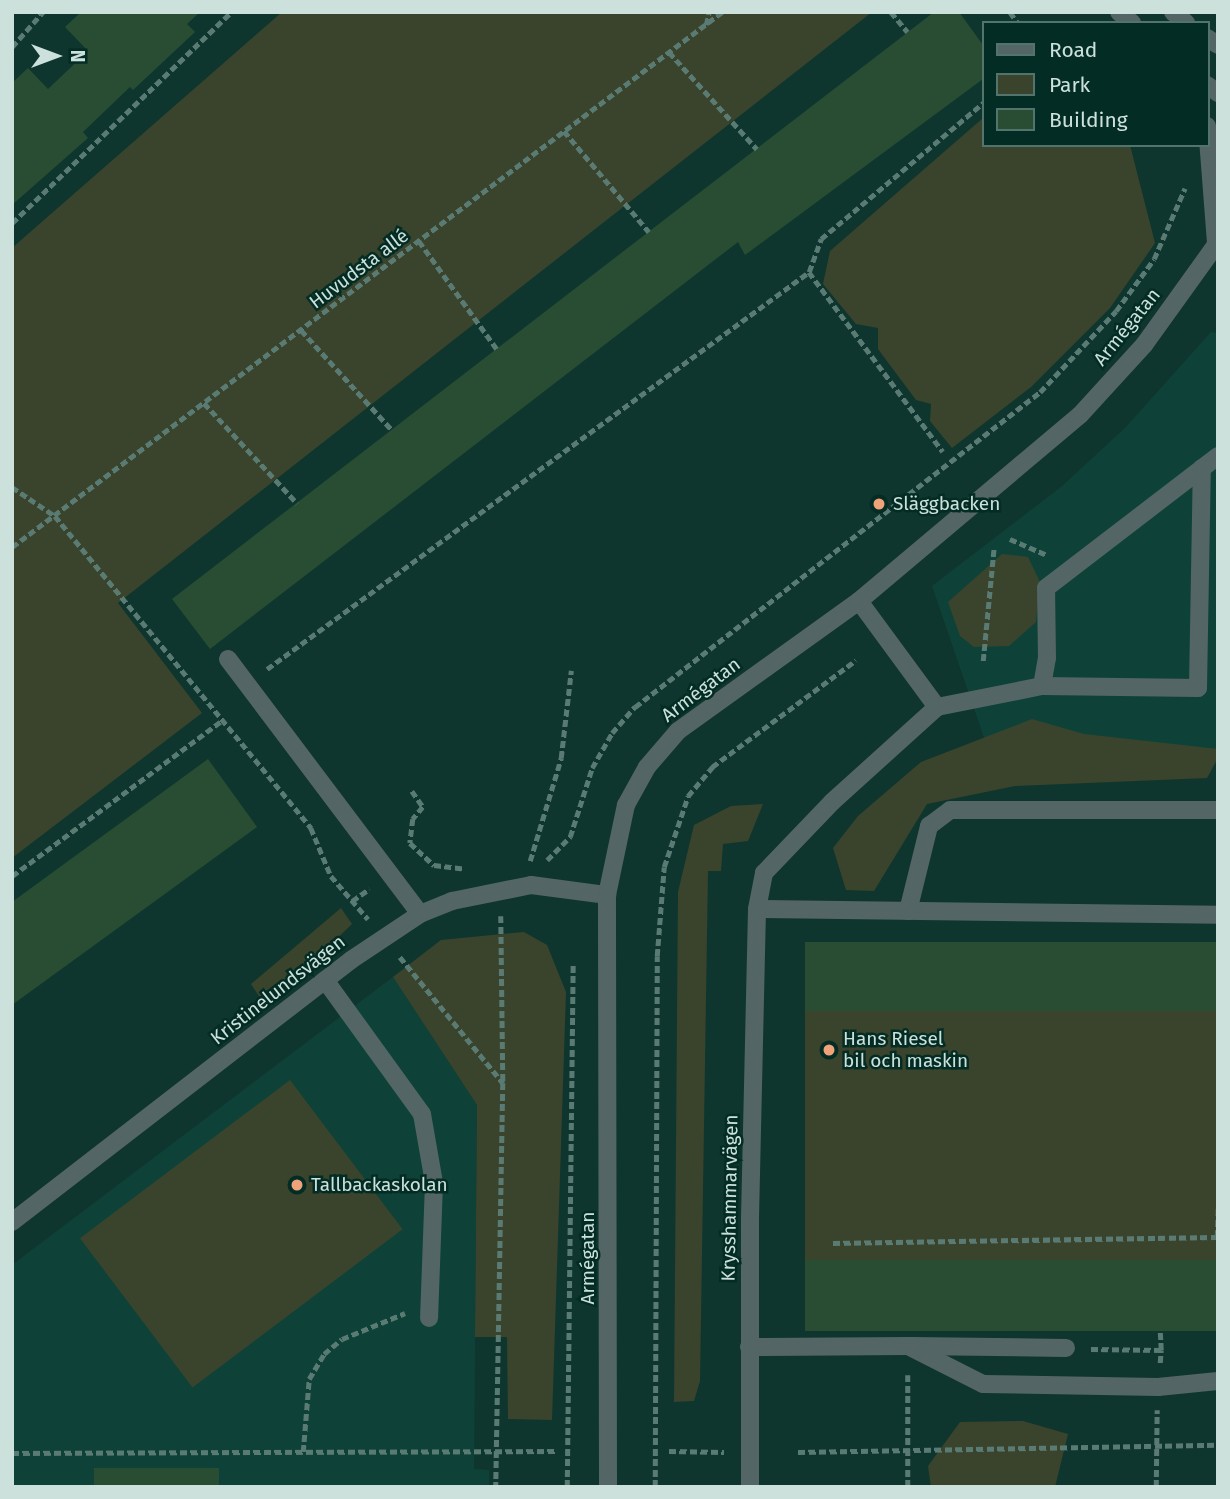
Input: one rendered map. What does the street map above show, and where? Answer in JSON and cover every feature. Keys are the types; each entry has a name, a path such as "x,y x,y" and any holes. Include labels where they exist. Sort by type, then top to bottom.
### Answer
{"street":[{"path":"1209,147 1217,243"},
{"name":"Armégatan","path":"608,1487 607,895 626,805 648,767 678,731 859,601 1080,415 1144,345 1217,243"},
{"path":"1042,686 1047,658 1046,588 1218,456"},
{"path":"859,601 937,707 1042,686 1198,688 1202,468"},
{"path":"228,659 420,914"},
{"name":"Krysshammarvägen","path":"750,1487 749,1347 757,909 764,873 832,802 937,707"},
{"path":"908,911 929,825 950,810 1218,810"},
{"name":"Kristinelundsvägen","path":"12,1222 325,980 420,914 531,885 607,895"},
{"path":"757,909 1218,915"},
{"path":"325,980 422,1114 435,1183 430,1312"},
{"path":"908,1346 984,1384 1158,1387 1218,1381"},
{"path":"749,1347 1066,1348"}],"path":[{"path":"12,47 43,12"},
{"path":"12,223 231,12"},
{"path":"706,25 709,12"},
{"name":"Huvudsta allé","path":"14,544 55,516 722,12"},
{"path":"891,12 908,32"},
{"path":"669,52 757,149"},
{"path":"247,684 809,272 821,239 982,104"},
{"path":"564,131 649,232"},
{"path":"516,866 549,860 570,837 592,768 612,733 635,708 1040,392 1116,311 1154,259 1187,181"},
{"path":"419,241 496,349"},
{"path":"809,272 943,452"},
{"path":"301,330 392,430"},
{"path":"204,403 297,503"},
{"path":"12,487 55,516"},
{"path":"1010,539 1074,567"},
{"path":"983,661 994,547"},
{"path":"655,1487 658,907 669,846 688,796 712,767 856,660"},
{"path":"529,865 561,758 571,670"},
{"path":"12,876 223,720"},
{"path":"412,791 423,807 410,831 418,855 452,870 478,868"},
{"path":"500,891 503,1083"},
{"path":"567,1487 573,962"},
{"path":"833,1243 1217,1237 1218,1206"},
{"path":"303,1452 309,1379 324,1354 373,1323 430,1312"},
{"path":"1118,1349 1161,1350 1160,1332"},
{"path":"908,1346 908,1487"},
{"path":"1156,1487 1158,1387"},
{"path":"798,1452 1218,1445"},
{"path":"12,1453 557,1451"},
{"path":"669,1451 730,1452"}],"shaded area":[{"path":"1211,332 1218,333 1218,758 989,752 932,586 1061,487 1126,427"},
{"name":"Tallbackaskolan","path":"393,977 477,1105 474,1469 489,1470 489,1487 12,1487 12,1265"}],"green space":[{"path":"282,12 872,12 118,603 202,713 12,858 12,248"},
{"path":"982,119 982,147 1131,147 1155,243 1110,308 1031,387 952,448 930,421 931,404 916,400 878,349 878,328 856,324 823,284 830,251"},
{"path":"1002,554 1028,557 1040,582 1036,622 1009,646 974,647 960,636 948,602"},
{"path":"1032,719 1084,734 1218,749 1218,758 1207,778 1015,786 927,804 874,891 846,890 833,848 858,816 921,762"},
{"path":"763,804 748,841 723,844 721,871 708,871 700,1381 694,1401 674,1402 678,892 694,825 731,806"},
{"path":"341,908 352,924 266,1007 251,984"},
{"path":"524,932 547,945 566,992 552,1420 508,1419 507,1337 475,1337 477,1105 393,977 441,940"},
{"path":"805,1011 1218,1011 1218,1260 805,1260"},
{"path":"290,1080 403,1229 192,1388 80,1238"},
{"path":"1023,1421 1068,1434 1055,1487 931,1487 928,1466 960,1422"}],"building":[{"path":"81,12 200,12 187,24 195,32 133,90 130,87 83,132 88,138 12,205 12,83 28,68 48,89 88,51 65,27"},
{"path":"934,12 959,12 982,44 982,80 745,255 738,242 210,649 172,599"},
{"path":"208,759 257,827 12,1005 12,902"},
{"path":"805,942 1218,942 1218,1011 805,1011"},
{"path":"805,1260 1218,1260 1218,1331 805,1331"},
{"path":"94,1468 219,1468 219,1487 94,1487"}],"place":[{"name":"Släggbacken","path":"879,504"},
{"name":"Hans Riesel bil och maskin","path":"829,1050"},
{"name":"Tallbackaskolan","path":"297,1185"}]}
